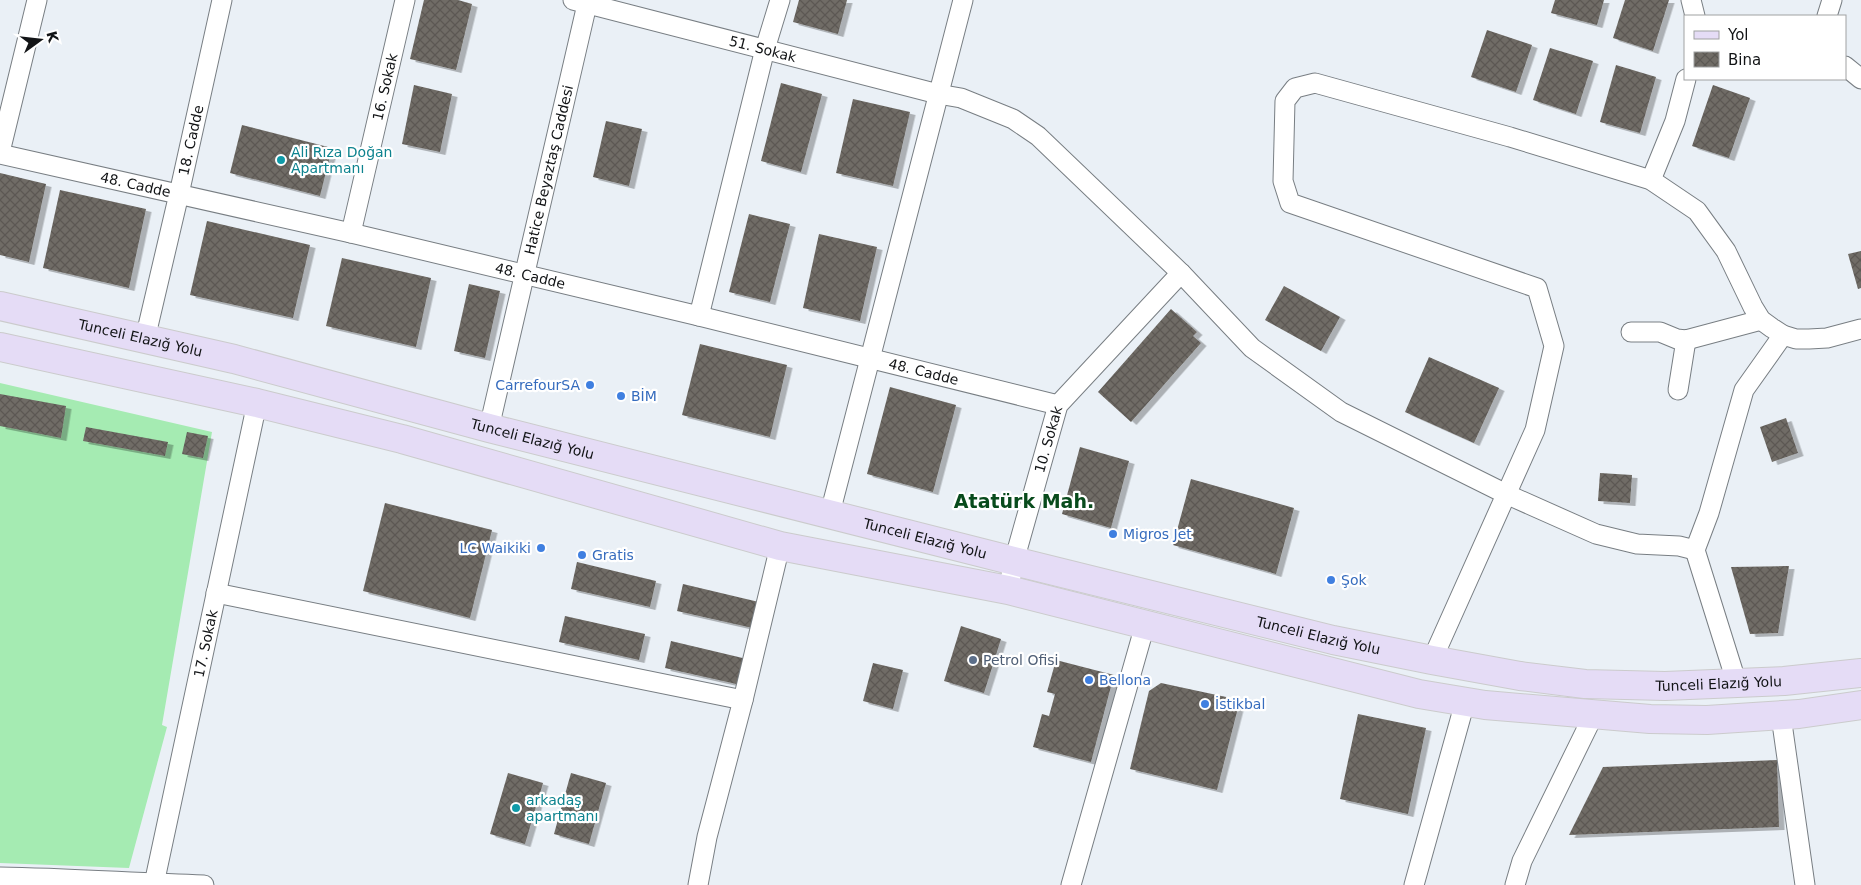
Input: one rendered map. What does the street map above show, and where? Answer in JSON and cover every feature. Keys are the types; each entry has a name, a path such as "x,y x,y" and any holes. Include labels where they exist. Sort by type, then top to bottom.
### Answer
{"main road":[{"name":"Tunceli Elazığ Yolu","path":"0,306 234,359 489,428 1014,561 1333,640 1432,660 1520,676 1585,684 1665,686 1737,684 1861,673"},
{"path":"0,347 257,403 402,439 780,546 1008,590 1419,694 1485,705 1594,714 1707,720 1781,716 1861,706"}],"street":[{"path":"0,153 37,0"},
{"name":"18. Cadde","path":"145,339 222,0"},
{"name":"16. Sokak","path":"351,233 405,0"},
{"path":"699,316 765,49 780,0"},
{"path":"830,513 963,0"},
{"path":"1692,0 1695,15"},
{"path":"1827,15 1832,0"},
{"name":"51. Sokak","path":"582,1 938,94 961,98 1013,119 1038,136 1181,273 1252,348 1341,412 1506,494 1596,534 1637,544 1679,546 1695,550"},
{"name":"Hatice Beyaztaş Caddesi","path":"489,428 582,1"},
{"path":"1846,67 1861,79"},
{"path":"1651,180 1675,121 1686,80"},
{"path":"1432,660 1535,430 1554,346 1537,288 1290,203 1283,181 1285,101 1295,88 1315,83 1510,137 1651,180 1697,211 1726,251 1761,320 1783,335 1796,339 1827,338 1861,329"},
{"name":"48. Cadde","path":"0,153 524,274 1058,405"},
{"name":"10. Sokak","path":"1008,590 1014,561 1058,405 1181,273"},
{"path":"1631,332 1660,332 1677,339 1686,340 1716,334 1761,320"},
{"path":"1737,684 1695,550 1709,513 1744,390 1783,335"},
{"path":"1678,390 1686,340"},
{"name":"17. Sokak","path":"154,884 257,403"},
{"path":"698,885 707,837 743,700 780,546"},
{"path":"216,593 743,700"},
{"path":"1071,885 1145,625"},
{"path":"1414,885 1465,702"},
{"path":"1515,885 1522,861 1594,714"},
{"path":"1781,716 1805,885"},
{"path":"0,877 204,885"}],"green space":[{"path":"0,383 212,432 162,725 167,727 129,868 0,863"}],"building":[{"path":"424,0 458,0 472,4 456,70 410,59"},
{"path":"799,0 847,0 838,34 793,22"},
{"path":"1555,0 1604,0 1597,25 1551,13"},
{"path":"1625,0 1669,0 1653,51 1613,38"},
{"path":"1487,30 1532,45 1516,92 1471,77"},
{"path":"1550,48 1593,61 1576,114 1533,100"},
{"path":"1616,65 1656,77 1640,133 1600,122"},
{"path":"781,83 822,94 801,172 761,161"},
{"path":"414,85 452,94 440,152 402,144"},
{"path":"1713,85 1750,98 1729,158 1692,146"},
{"path":"853,99 910,112 893,186 836,173"},
{"path":"606,121 642,129 629,186 593,177"},
{"name":"Ali Rıza Doğan Apartmanı","path":"242,125 332,148 320,196 230,173"},
{"path":"0,173 46,184 29,262 0,255"},
{"path":"60,190 146,209 129,288 43,268"},
{"path":"749,214 790,224 770,302 729,292"},
{"path":"207,221 310,245 293,318 190,295"},
{"path":"819,234 877,247 860,321 803,308"},
{"path":"1861,251 1861,288 1858,289 1848,254"},
{"path":"342,258 431,278 416,347 326,326"},
{"path":"469,284 500,291 485,358 454,351"},
{"path":"1284,286 1340,317 1321,351 1265,320"},
{"path":"1171,309 1197,332 1193,336 1201,343 1131,422 1098,392"},
{"path":"700,344 787,365 770,437 682,415"},
{"path":"1429,357 1499,388 1474,443 1405,412"},
{"path":"890,387 956,405 933,492 867,474"},
{"path":"0,394 66,406 61,438 0,426"},
{"path":"1786,418 1798,453 1772,462 1760,427"},
{"path":"86,427 168,442 165,456 83,441"},
{"path":"187,432 208,436 203,458 182,454"},
{"path":"1080,447 1129,461 1111,528 1062,514"},
{"path":"1600,473 1632,475 1630,503 1598,501"},
{"path":"1191,479 1294,508 1276,574 1173,545"},
{"path":"385,503 492,530 470,618 363,591"},
{"path":"577,562 656,581 650,607 571,589"},
{"path":"1789,566 1778,633 1750,634 1731,567"},
{"path":"683,584 763,603 757,629 677,611"},
{"path":"565,616 645,634 639,660 559,642"},
{"path":"961,626 1001,639 984,693 944,681"},
{"path":"671,641 751,660 745,686 665,668"},
{"path":"1056,660 1114,675 1091,762 1033,747 1042,714 1049,716 1055,694 1047,692"},
{"path":"873,663 903,670 893,709 863,701"},
{"path":"1161,683 1240,700 1217,790 1130,769 1149,691"},
{"path":"1358,714 1426,728 1408,814 1340,799"},
{"path":"1777,760 1779,827 1569,835 1603,767"},
{"name":"arkadaş apartmanı","path":"508,773 543,783 525,844 490,834"},
{"path":"571,773 606,783 589,844 554,834"}],"place":[{"name":"Ali Rıza Doğan Apartmanı","path":"281,160"},
{"name":"CarrefourSA","path":"590,385"},
{"name":"BİM","path":"621,396"},
{"name":"Migros Jet","path":"1113,534"},
{"name":"LC Waikiki","path":"541,548"},
{"name":"Gratis","path":"582,555"},
{"name":"Şok","path":"1331,580"},
{"name":"Petrol Ofisi","path":"973,660"},
{"name":"Bellona","path":"1089,680"},
{"name":"İstikbal","path":"1205,704"},
{"name":"arkadaş apartmanı","path":"516,808"}],"district":[{"name":"Atatürk Mah.","path":"1024,501"}]}
